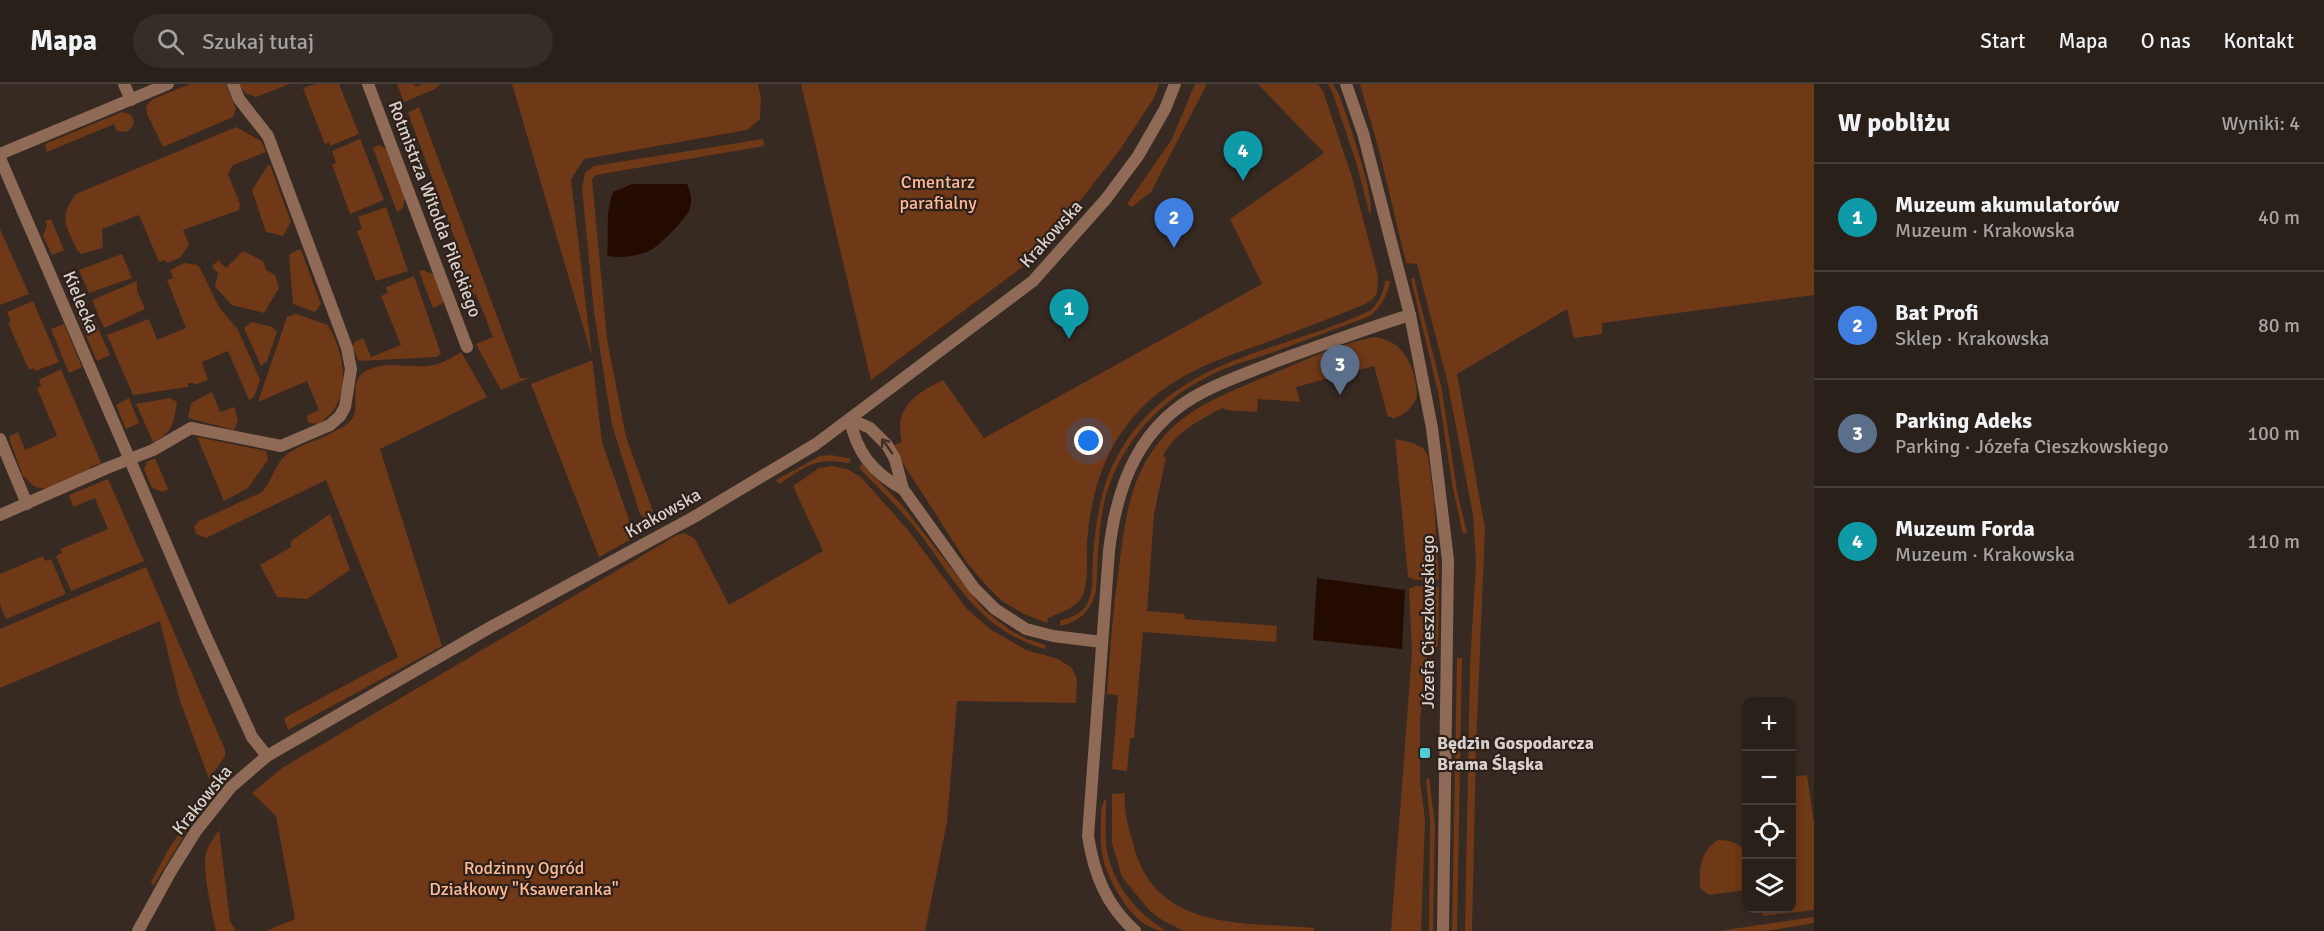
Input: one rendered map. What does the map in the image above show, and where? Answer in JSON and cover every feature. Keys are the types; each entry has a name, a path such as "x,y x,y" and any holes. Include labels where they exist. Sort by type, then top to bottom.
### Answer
{"street":[{"path":"124,84 131,100"},
{"path":"0,156 168,84"},
{"path":"0,515 153,450 191,428 281,446 330,425 340,416 345,407 351,369 347,348 268,136 239,99 233,84"},
{"name":"Rotmistrza Witolda Pileckiego","path":"368,84 467,347"},
{"name":"Krakowska","path":"138,931 196,831 231,787 267,756 489,628 694,518 816,444 1033,281 1106,199 1138,156 1165,109 1174,84"},
{"name":"Józefa Cieszkowskiego","path":"1346,84 1363,133 1410,315 1432,428 1448,560 1443,931"},
{"name":"Kielecka","path":"0,156 233,697 252,737 267,756"},
{"path":"1135,931 1120,916 1103,891 1091,858 1088,836 1109,551 1118,496 1134,458 1161,423 1183,404 1204,391 1330,341 1410,315"},
{"path":"850,419 854,439 865,459 890,482 903,489"},
{"path":"850,419 870,428 887,445 895,459 903,489 974,588 995,609 1026,628 1053,636 1102,642"},
{"path":"0,439 27,504"}],"green space":[{"path":"190,84 226,84 236,109 233,117 163,147 147,114 146,106 153,99"},
{"path":"239,84 290,84 256,97 245,93"},
{"path":"315,84 339,84 359,134 330,146 329,142 325,144 303,88"},
{"path":"397,84 414,84 415,87 422,84 440,84 435,89 404,102"},
{"path":"512,84 758,84 761,99 760,119 747,130 584,159 571,179 592,356"},
{"name":"Cmentarz parafialny","path":"801,84 1159,84 1154,98 1119,151 1037,256 871,380"},
{"path":"1195,84 1207,84 1151,192 1132,207 1127,204 1172,139"},
{"path":"1258,84 1318,84 1323,91 1352,177 1378,276 1377,293 1365,304 1194,371 1178,379 1150,400 1116,441 1101,473 1089,524 1086,579 1080,600 1070,608 1048,618 1047,623 1024,614 1002,601 967,563 892,446 902,442 900,430 904,411 916,396 943,380 984,438 1262,284 1230,219 1324,153"},
{"path":"1328,84 1333,84 1339,94 1354,137 1369,193 1370,216 1357,165"},
{"path":"1360,84 1814,84 1814,295 1602,323 1602,334 1574,338 1567,309 1457,374 1485,528 1476,747 1472,931 1465,931 1470,664 1476,563 1473,515 1447,380 1417,264 1406,263 1380,154"},
{"path":"419,107 520,378 529,378 501,390 476,344 493,337 476,294 463,289 452,268 461,255 408,113"},
{"path":"122,112 130,114 134,121 127,132 117,131 114,124 47,152 45,144"},
{"path":"236,127 261,141 266,152 233,165 228,174 240,204 239,210 183,230 189,244 181,257 167,263 165,260 159,262 139,215 102,229 102,248 81,254 77,250 66,222 67,209 76,194"},
{"path":"360,139 384,200 350,214 332,164 336,163 332,151"},
{"path":"763,139 764,146 596,175 592,179 607,339 626,437 655,517 648,520 640,514 612,425 594,312 582,188 585,173 594,166"},
{"path":"379,145 386,149 405,197 403,208 397,212 373,148"},
{"path":"270,165 291,222 283,236 266,232 252,190"},
{"path":"386,207 408,271 376,281 357,231 362,229 358,217"},
{"path":"51,219 64,250 52,255 43,236 47,225 45,221"},
{"path":"0,229 29,294 0,305"},
{"path":"301,250 321,304 315,312 293,304 289,255"},
{"path":"243,251 263,261 266,270 275,275 279,288 264,313 232,305 215,287 218,273 212,267 218,260 226,268"},
{"path":"122,254 132,278 89,293 79,270"},
{"path":"184,263 197,265 200,268 219,307 238,330 260,380 254,397 249,400 228,351 202,362 208,380 195,385 188,383 188,387 133,395 107,335 149,319 157,340 186,328 167,280 173,278 170,270"},
{"path":"423,270 435,275 444,299 442,304 433,308 419,271"},
{"path":"414,276 441,354 436,357 359,361 352,347 355,342 363,338 371,357 401,345 381,296 388,293 386,287"},
{"path":"1414,278 1442,390 1457,491 1467,533 1463,534 1453,489 1438,392 1411,279"},
{"path":"137,281 137,291 145,309 104,328 92,300"},
{"path":"1385,281 1390,281 1386,296 1370,316 1215,373 1189,387 1141,429 1118,464 1104,504 1099,536 1096,591 1091,604 1079,618 1060,626 1060,621 1079,613 1089,599 1100,502 1119,453 1142,421 1169,396 1199,377 1232,362 1371,310 1381,297"},
{"path":"33,301 59,362 35,371 33,368 29,370 8,323 11,321 7,312"},
{"path":"91,312 110,355 97,361 78,317"},
{"path":"296,314 328,325 340,356 343,379 339,401 333,411 319,424 309,423 306,416 319,410 307,381 258,402 287,317"},
{"path":"252,322 272,327 277,332 267,361 261,366 244,328"},
{"path":"64,324 82,367 69,373 51,329"},
{"path":"1374,337 1394,344 1407,358 1411,367 1417,397 1410,408 1401,415 1393,419 1388,417 1374,366 1296,387 1300,402 1258,399 1257,412 1225,410 1224,407 1181,433 1163,456 1166,458 1154,514 1147,611 1184,614 1185,619 1277,626 1276,642 1143,632 1134,738 1130,738 1127,771 1112,769 1118,695 1107,694 1117,583 1129,505 1142,468 1152,451 1181,420 1210,402 1317,355"},
{"path":"461,352 487,397 380,449 442,646 288,730 284,718 398,657 326,480 206,538 196,534 194,527 199,521 262,492 283,457 347,424 355,412 356,384 364,372 390,365 433,365 444,362"},
{"path":"592,360 602,442 635,537 599,557 531,384"},
{"path":"61,369 101,463 91,467 87,473 47,489 35,487 23,476 10,436 18,432 25,450 57,436 37,388 41,386 39,380"},
{"path":"212,392 220,412 234,407 238,420 234,430 188,418 191,403"},
{"path":"129,398 139,423 126,429 116,405"},
{"path":"170,398 177,402 175,416 169,430 153,442 136,404"},
{"path":"197,437 266,451 268,460 248,488 224,501"},
{"path":"1395,439 1413,443 1424,449 1428,456 1434,500 1439,580 1416,580 1408,577"},
{"path":"831,455 851,459 849,463 819,462 804,468 779,484 776,480 820,456"},
{"path":"155,458 168,489 163,492 152,488 144,469 147,462"},
{"path":"862,464 902,505 984,610 1010,630 1046,645 1045,649 1002,629 970,601 916,529 859,468"},
{"name":"Rodzinny Ogród Działkowy \"Ksaweranka\"","path":"832,466 847,469 861,477 908,530 967,609 990,629 1026,650 1058,659 1072,668 1077,679 1076,703 957,701 947,822 925,931 266,931 295,919 276,816 252,793 282,768 677,535 685,533 695,539 729,605 823,551 793,486 819,468"},
{"path":"108,479 144,561 71,591 56,556 62,553 60,549 108,529 95,498 73,507 69,495"},
{"path":"330,514 350,570 307,599 277,597 260,565 291,547 291,541"},
{"path":"43,556 45,561 51,559 66,594 6,619 0,604 0,574"},
{"path":"146,567 225,750 225,756 209,779 180,701 160,621 0,688 0,629"},
{"path":"1415,586 1439,587 1438,647 1428,648 1420,719 1420,781 1425,820 1421,931 1391,931 1412,652 1409,589"},
{"path":"1457,658 1462,658 1457,931 1452,931"},
{"path":"1807,775 1814,823 1814,910 1796,912 1796,805 1796,776"},
{"path":"1429,778 1435,825 1433,931 1429,931 1430,821 1426,780"},
{"path":"1125,793 1128,827 1134,847 1145,874 1162,894 1182,908 1206,917 1259,925 1314,928 1314,931 1184,931 1162,920 1149,910 1122,877 1112,843 1112,794"},
{"path":"1106,798 1106,845 1113,871 1126,895 1144,915 1166,931 1155,929 1136,917 1120,897 1109,876 1101,840 1101,810"},
{"path":"200,802 203,805 153,886 151,882 167,852"},
{"path":"219,830 230,921 236,931 216,931 209,895 205,856"},
{"path":"1718,840 1729,841 1742,848 1742,891 1709,895 1700,888 1702,860 1712,844"},
{"path":"1763,913 1788,913 1763,916"},
{"path":"1814,917 1814,923 1767,931 1718,931"}],"shaded area":[{"path":"632,184 687,184 691,197 689,211 659,244 649,251 638,255 607,256 608,216 613,192"},
{"path":"1317,578 1405,590 1402,649 1313,640"}],"place":[{"name":"Muzeum Forda","path":"1243,181"},
{"name":"Bat Profi","path":"1174,248"},
{"name":"Muzeum akumulatorów","path":"1069,339"},
{"name":"Parking Adeks","path":"1340,395"},
{"name":"Będzin Gospodarcza Brama Śląska","path":"1425,753"}]}
